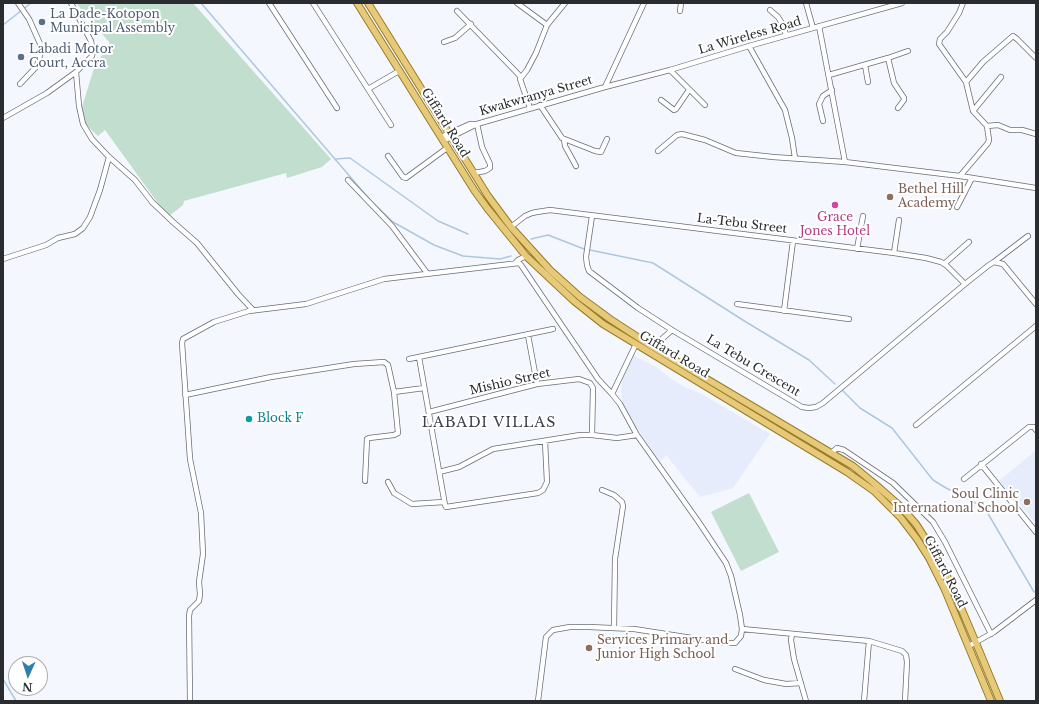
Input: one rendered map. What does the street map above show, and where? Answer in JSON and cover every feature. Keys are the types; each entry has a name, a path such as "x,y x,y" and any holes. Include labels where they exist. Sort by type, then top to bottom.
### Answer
{"main road":[{"name":"Giffard Road","path":"357,3 447,148 487,208 526,256 574,301 603,324 847,472 874,491 901,518 929,558 945,590 992,701"},
{"name":"Giffard Road","path":"368,3 488,196 511,227 550,270 580,297 610,320 852,466 892,497 916,524 934,552 950,582 1000,701"}],"street":[{"path":"3,118 47,93 76,72 92,56 93,51 91,41 71,3"},
{"path":"269,3 337,108"},
{"path":"313,3 390,125"},
{"path":"518,3 547,25"},
{"path":"530,108 520,81 521,77 527,70 536,53 547,25 565,3"},
{"name":"Kwakwranya Street","path":"442,139 477,124 605,87 644,3"},
{"path":"680,11 681,3"},
{"path":"806,3 812,28"},
{"name":"La Wireless Road","path":"605,87 670,70 786,35 902,3"},
{"path":"960,176 988,143 987,126 973,111 966,82 939,44 940,39 947,32 959,13 963,3"},
{"path":"19,4 26,12 42,48 37,66 20,84"},
{"path":"770,10 778,17 783,25 786,35"},
{"path":"457,11 521,77"},
{"path":"444,42 455,38 471,24"},
{"path":"819,26 845,162"},
{"path":"966,82 983,62 1012,36 1036,58"},
{"path":"750,46 785,110 795,158"},
{"path":"829,75 908,51"},
{"path":"888,58 894,83 904,98 898,108"},
{"path":"865,64 868,82"},
{"path":"368,89 398,70"},
{"path":"670,70 705,105"},
{"path":"76,72 79,106 83,124 92,139 109,157 135,180 152,202 197,243 238,294 253,310"},
{"path":"973,111 1001,77"},
{"path":"661,100 676,110 689,90"},
{"path":"823,121 819,104 823,96 832,90"},
{"path":"540,105 560,136 564,139 600,152 607,139"},
{"path":"474,173 485,171 490,168 490,164 482,147 477,124"},
{"path":"987,126 998,125 1010,130 1022,130 1036,134"},
{"path":"658,151 680,134 705,140 736,153 845,162 960,176 1036,188"},
{"path":"564,139 565,146 576,166"},
{"path":"388,156 406,178 447,148"},
{"path":"3,259 46,245 58,238 75,234 83,228 90,217 109,157"},
{"path":"957,207 972,178"},
{"path":"348,180 392,226 427,273"},
{"name":"La-Tebu Street","path":"511,227 525,216 550,210 894,253 926,258 944,264 965,284"},
{"name":"La Tebu Crescent","path":"592,216 586,257 586,265 589,271 638,308 672,330 802,407 809,408 816,407 823,402 965,284 1028,236"},
{"path":"857,249 863,216"},
{"path":"894,253 899,220"},
{"path":"784,311 793,241"},
{"path":"944,264 969,242"},
{"path":"515,264 518,260 526,256"},
{"path":"994,262 1003,264 1036,304"},
{"path":"190,701 189,616 190,610 199,601 199,582 203,545 201,513 190,459 185,395 183,339 214,322 253,310 306,304 379,280 427,273 515,264 521,265 598,379 620,404 637,435 726,563 736,597 742,629 741,636 735,643 724,643 634,629 570,627 556,629 549,632 546,637 538,701"},
{"path":"738,304 849,319"},
{"path":"916,426 1036,326"},
{"path":"409,359 553,330"},
{"path":"653,347 672,330"},
{"path":"528,335 537,384"},
{"path":"612,394 636,344"},
{"path":"419,357 444,505 449,507 538,493 543,490 547,482 545,441"},
{"path":"185,395 271,377 354,364 384,362 388,364 394,392 398,433 394,435 367,439 365,481"},
{"name":"Mishio Street","path":"429,412 537,384 579,379 590,383 593,388 592,435"},
{"path":"394,392 424,388"},
{"path":"964,479 1029,427 1034,427 1036,430"},
{"path":"439,472 459,467 493,449 580,435 617,438 637,435"},
{"path":"831,453 837,448 844,450 893,483 933,522 945,542 991,634"},
{"path":"981,464 1036,532"},
{"path":"388,482 394,493 412,504 444,502"},
{"path":"602,490 614,495 622,502 623,506 615,558 614,628"},
{"path":"969,646 991,634 1036,600"},
{"path":"742,629 869,641 902,651 906,654 907,667 904,701"},
{"path":"792,634 794,659 806,701"},
{"path":"864,701 869,641"},
{"path":"735,668 764,680 786,684 801,683"}],"shaded area":[{"path":"633,355 658,368 684,387 700,393 770,434 733,488 700,497 666,455 660,462 622,405 622,378"},
{"name":"Soul Clinic International School","path":"1036,450 1036,523 999,481"}],"green space":[{"path":"76,3 193,3 331,159 322,167 287,178 286,173 184,201 183,205 168,217 105,130 98,136 85,124 81,110 96,62 110,47 109,42"},
{"path":"749,493 779,552 741,571 711,512"}],"waterway":[{"path":"3,25 31,3"},
{"path":"201,3 371,201 393,222 434,245 463,256 500,259 511,256"},
{"path":"335,159 350,158 438,221 468,234"},
{"path":"531,239 548,235 584,249"},
{"path":"590,250 653,263 809,360 835,384"},
{"path":"842,390 860,408 892,428 933,480 973,501 987,512 1034,592"},
{"path":"3,679 16,701"}],"place":[{"name":"La Dade-Kotopon Municipal Assembly","path":"42,22"},
{"name":"Labadi Motor Court, Accra","path":"21,57"},
{"name":"Bethel Hill Academy","path":"890,197"},
{"name":"Grace Jones Hotel","path":"835,205"},
{"name":"Block F","path":"249,419"},
{"name":"Soul Clinic International School","path":"1027,502"},
{"name":"Services Primary and Junior High School","path":"589,648"}],"district":[{"name":"LABADI VILLAS","path":"489,423"}]}
